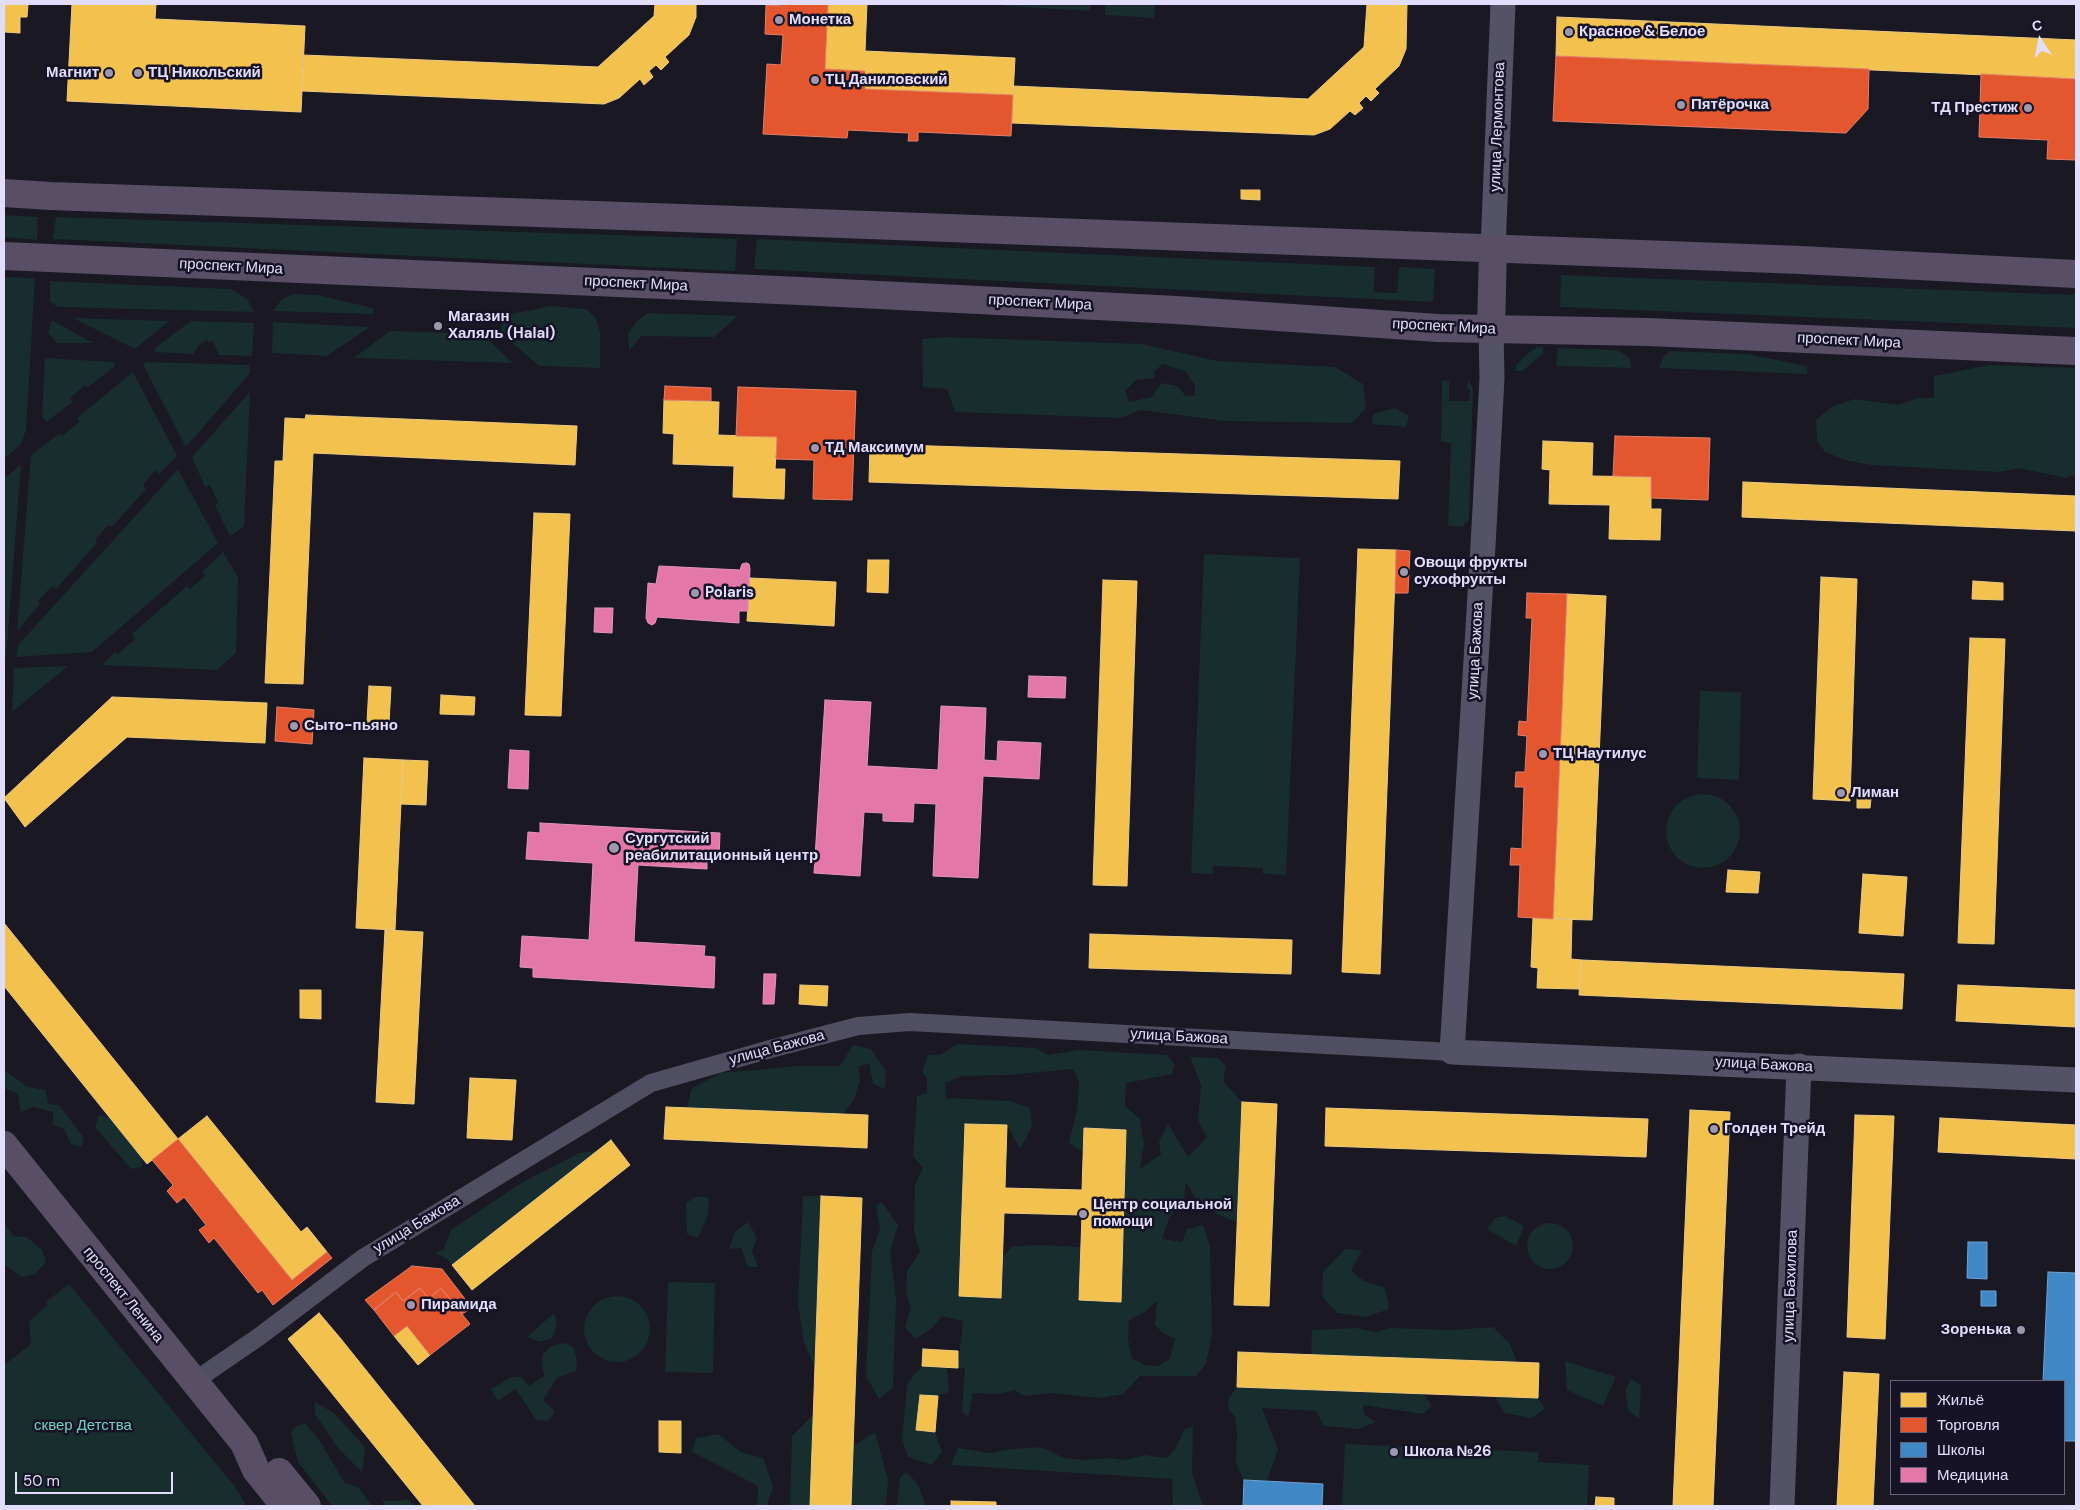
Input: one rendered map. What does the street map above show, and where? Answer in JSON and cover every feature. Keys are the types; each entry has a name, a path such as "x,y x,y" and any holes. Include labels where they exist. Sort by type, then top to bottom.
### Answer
{"main road":[{"path":"4,193 1800,260 2076,274"},
{"name":"улица Бажова","path":"1491,330 1493,249"},
{"name":"проспект Мира","path":"4,256 264,269 800,291 1176,310 1491,330 1648,332 2076,351"},
{"name":"проспект Ленина","path":"4,1145 244,1443 269,1460 307,1506"},
{"name":"проспект Ленина","path":"244,1443 256,1470 284,1506"}],"street":[{"name":"улица Лермонтова","path":"1493,249 1503,4"},
{"name":"улица Бажова","path":"1452,1052 1483,546 1492,378 1491,330"},
{"name":"улица Бажова","path":"193,1382 260,1336 363,1258 651,1083 858,1026 910,1022 1452,1052 1799,1066 2076,1080"},
{"name":"улица Бахилова","path":"1782,1506 1799,1066"}],"green space":[{"path":"1005,4 1091,4 1090,11 1005,6"},
{"path":"1105,4 1155,4 1154,18 1105,15"},
{"path":"4,215 38,217 37,240 4,237"},
{"path":"56,217 737,239 735,271 53,239"},
{"path":"757,239 1375,267 1374,292 1397,293 1399,267 1435,269 1433,302 754,269"},
{"path":"1561,275 2076,295 2076,328 1560,307"},
{"path":"4,277 35,278 26,430 21,444 4,459"},
{"path":"50,281 231,289 247,299 254,312 58,307 50,302"},
{"path":"292,294 317,295 373,308 373,314 273,311 281,300"},
{"path":"551,306 586,309 596,318 600,333 600,368 539,366 501,333 502,316"},
{"path":"647,313 738,316 714,337 641,336 629,351 628,334 636,322"},
{"path":"73,318 169,321 135,349"},
{"path":"52,320 93,343 57,343 48,333"},
{"path":"191,321 254,323 252,356 219,355 213,342 206,341 199,345 193,354 155,352 155,348"},
{"path":"273,322 370,327 327,356 272,353"},
{"path":"390,331 482,334 513,363 354,358"},
{"path":"945,337 1142,344 1217,361 1335,367 1363,384 1366,408 1352,423 1224,421 1140,410 1121,418 955,412 947,389 923,387 922,339","holes":["1162,364 1185,371 1195,385 1195,396 1186,396 1177,386 1161,383 1152,397 1129,402 1125,391 1136,380 1154,378 1154,372"]},
{"path":"1543,346 1543,354 1522,371 1515,371 1517,364 1526,355 1536,348"},
{"path":"1558,348 1617,350 1630,358 1631,368 1556,366"},
{"path":"1670,351 1747,354 1807,366 1807,374 1659,368 1664,356"},
{"path":"45,358 113,362 115,366 87,388 85,385 70,398 73,402 46,422 42,416"},
{"path":"146,362 249,365 250,373 186,447 143,365"},
{"path":"1990,365 2076,368 2076,475 2066,478 2019,468 1999,472 1871,465 1845,460 1825,452 1817,441 1816,420 1833,406 1855,399 1898,405 1918,398 1934,398 1934,376"},
{"path":"133,372 177,456 159,474 155,470 143,485 146,489 112,527 108,525 95,540 97,543 56,589 52,586 38,601 40,604 17,631 31,455 60,433 62,436 79,422 77,418"},
{"path":"1468,379 1473,389 1469,520 1462,527 1448,526 1451,443 1441,442 1442,380 1449,381 1449,401 1469,401 1470,389 1467,389"},
{"path":"250,392 244,526 230,536 215,505 218,502 210,485 205,487 192,457"},
{"path":"1395,408 1409,416 1406,427 1372,424 1373,414"},
{"path":"21,464 6,658 4,658 4,479"},
{"path":"178,469 218,543 92,652 16,657 18,645"},
{"path":"223,552 238,577 236,653 217,670 102,665 115,652 118,654 135,639 132,634 187,586 190,589 205,576 202,572"},
{"path":"1204,554 1300,558 1286,875 1263,874 1263,868 1213,866 1213,874 1191,873"},
{"path":"68,666 12,712 14,668"},
{"path":"1700,691 1741,692 1739,780 1697,778"},
{"path":"1703,794 1724,800 1734,810 1740,831 1734,852 1724,862 1703,868 1682,862 1672,852 1666,831 1672,810 1682,800"},
{"path":"957,1044 1036,1048 1048,1055 1079,1050 1167,1055 1175,1065 1172,1074 1126,1083 1125,1106 1140,1119 1144,1144 1140,1169 1161,1154 1159,1141 1168,1124 1188,1157 1207,1137 1198,1121 1201,1085 1190,1057 1218,1058 1226,1066 1223,1081 1242,1102 1237,1222 1219,1215 1196,1200 1186,1182 1184,1200 1169,1218 1162,1239 1182,1242 1187,1229 1203,1225 1210,1246 1212,1333 1206,1364 1196,1376 1140,1376 1123,1394 1099,1398 1050,1393 1025,1396 1014,1390 999,1394 973,1393 968,1417 962,1411 965,1368 958,1368 963,1321 942,1316 932,1328 916,1339 905,1327 911,1307 906,1294 907,1271 920,1252 914,1232 915,1185 923,1168 913,1156 917,1096 927,1093 927,1078 922,1072 928,1055 940,1055","holes":["1073,1069 1079,1081 1077,1110 1069,1143 1083,1152 1084,1129 1126,1130 1121,1301 1079,1300 1080,1247 1044,1245 1013,1246 1002,1257 1001,1298 959,1296 965,1125 1007,1125 1020,1149 1032,1127 1030,1108 1010,1101 946,1098 945,1083 962,1076 1009,1075","1157,1301 1155,1325 1163,1333 1175,1339 1170,1359 1158,1366 1145,1365 1132,1358 1128,1339 1129,1320 1145,1312"]},
{"path":"853,1045 871,1049 886,1071 885,1089 873,1084 869,1063 858,1067 860,1081 854,1100 843,1114 687,1108 692,1088 721,1073 798,1066 840,1066"},
{"path":"4,1070 28,1087 46,1090 48,1104 59,1105 84,1138 81,1147 71,1144 64,1129 53,1125 53,1112 34,1107 21,1112 18,1094 4,1088"},
{"path":"99,1115 110,1118 142,1157 142,1167 131,1169 95,1127"},
{"path":"597,1151 452,1265 446,1258 435,1253 444,1249 451,1230 521,1183 579,1153"},
{"path":"697,1196 709,1198 708,1215 698,1238 687,1234 686,1203"},
{"path":"803,1196 821,1196 815,1368 804,1343 798,1303"},
{"path":"882,1202 898,1225 890,1252 896,1298 893,1388 879,1399 866,1376 872,1251 880,1230 876,1206"},
{"path":"1505,1216 1524,1226 1516,1246 1487,1229 1495,1218"},
{"path":"748,1222 757,1238 752,1251 758,1267 748,1267 741,1248 729,1249 735,1232"},
{"path":"4,1223 13,1236 27,1237 42,1250 46,1262 35,1274 22,1277 4,1264"},
{"path":"1550,1223 1563,1227 1569,1233 1573,1246 1569,1259 1563,1265 1550,1269 1537,1265 1531,1259 1527,1246 1531,1233 1537,1227"},
{"path":"1345,1249 1362,1250 1351,1271 1364,1281 1385,1288 1389,1309 1366,1317 1337,1313 1322,1296 1323,1272"},
{"path":"668,1282 715,1283 713,1373 665,1372"},
{"name":"сквер Детства","path":"69,1284 236,1488 246,1506 4,1506 4,1365 31,1344 29,1322 47,1305 47,1301"},
{"path":"617,1296 629,1299 640,1306 647,1317 650,1329 647,1341 640,1352 629,1359 617,1362 605,1359 594,1352 587,1341 584,1329 587,1317 594,1306 605,1299"},
{"path":"554,1313 557,1324 552,1338 540,1342 527,1337"},
{"path":"1493,1327 1510,1344 1517,1362 1311,1355 1312,1330 1356,1328 1376,1332 1390,1328 1452,1330"},
{"path":"565,1343 574,1348 577,1362 576,1371 557,1378 543,1400 555,1411 549,1421 536,1420 516,1389 498,1401 491,1389 511,1377 521,1377 529,1386 544,1376 543,1354 549,1348"},
{"path":"1565,1361 1616,1377 1603,1406 1567,1390"},
{"path":"922,1366 947,1367 949,1392 938,1396 920,1395 916,1430 935,1432 942,1452 932,1465 908,1457 902,1439 907,1386"},
{"path":"1632,1379 1641,1386 1639,1419 1628,1410 1625,1389"},
{"path":"1237,1387 1424,1394 1432,1406 1423,1414 1363,1405 1364,1414 1376,1422 1359,1429 1324,1426 1316,1411 1262,1408 1278,1449 1267,1481 1244,1480 1236,1464 1237,1435 1235,1417 1228,1408 1229,1398"},
{"path":"1495,1396 1538,1398 1545,1409 1531,1418 1504,1413"},
{"path":"315,1402 334,1413 365,1447 362,1472 338,1448 315,1414"},
{"path":"814,1414 810,1506 790,1506 792,1436"},
{"path":"305,1423 320,1441 344,1482 359,1488 372,1506 332,1506 298,1462 291,1433 295,1427"},
{"path":"1193,1426 1192,1473 1203,1506 1173,1506 1172,1479 951,1465 958,1448 990,1453 1041,1447 1064,1458 1086,1460 1111,1458 1125,1460 1145,1455 1167,1458 1175,1449 1185,1429"},
{"path":"875,1432 888,1480 886,1504 885,1506 851,1506 853,1446"},
{"path":"718,1434 741,1452 763,1458 773,1486 767,1506 757,1506 758,1486 692,1452 696,1438"},
{"path":"1345,1444 1538,1452 1538,1462 1589,1465 1587,1506 1342,1506"},
{"path":"907,1472 918,1485 926,1506 897,1506 900,1477"},
{"path":"407,1499 414,1506 387,1506 381,1500 396,1501"}],"building: Жильё":[{"path":"4,4 28,4 27,17 20,17 20,33 4,32"},
{"path":"72,4 156,4 155,19 305,26 301,112 67,101"},
{"path":"655,4 696,4 696,17 689,35 665,57 669,62 661,70 656,65 649,71 653,77 644,85 640,79 619,98 604,104 302,91 303,55 598,67 654,16"},
{"path":"828,4 867,4 865,51 1015,58 1013,95 865,89 865,71 825,69"},
{"path":"1367,4 1407,4 1406,49 1399,66 1375,89 1379,93 1371,101 1366,96 1359,103 1363,108 1355,115 1350,111 1330,129 1314,135 1012,123 1013,86 1308,99 1364,47"},
{"path":"1557,17 2076,40 2076,79 1556,56"},
{"path":"1241,190 1260,190 1260,200 1241,199"},
{"path":"664,400 719,402 718,435 777,437 775,469 785,469 784,499 733,497 734,466 673,464 674,434 663,433"},
{"path":"306,415 577,426 575,465 313,453 303,684 265,683 275,461 283,461 285,418 305,419"},
{"path":"1543,441 1593,443 1592,476 1651,477 1651,509 1661,509 1660,540 1609,539 1610,505 1549,504 1550,470 1542,469"},
{"path":"870,444 1400,461 1398,499 869,482"},
{"path":"1743,482 2076,496 2076,531 1742,517"},
{"path":"534,513 570,514 561,716 525,715"},
{"path":"1358,549 1396,550 1380,974 1342,972"},
{"path":"868,560 889,560 888,593 867,592"},
{"path":"1821,577 1857,579 1850,801 1813,799"},
{"path":"750,578 836,582 834,626 747,621"},
{"path":"1103,580 1137,581 1127,886 1093,885"},
{"path":"1973,581 2003,583 2003,600 1972,599"},
{"path":"1567,594 1606,596 1592,920 1553,919"},
{"path":"1970,638 2005,639 1994,944 1958,943"},
{"path":"369,686 391,687 389,723 367,722"},
{"path":"441,695 475,697 474,715 440,714"},
{"path":"112,697 267,703 265,743 127,737 25,827 4,798"},
{"path":"364,758 403,760 395,930 356,928"},
{"path":"403,760 428,761 426,805 401,804"},
{"path":"1857,798 1871,799 1870,808 1857,808"},
{"path":"1728,870 1760,872 1758,893 1726,892"},
{"path":"1863,874 1907,877 1903,936 1859,933"},
{"path":"1533,918 1572,919 1571,959 1581,960 1579,989 1537,988 1538,968 1531,967"},
{"path":"4,923 178,1139 147,1164 4,986"},
{"path":"385,930 423,932 414,1104 376,1102"},
{"path":"1090,934 1292,940 1291,974 1089,968"},
{"path":"1581,960 1904,974 1902,1009 1579,995"},
{"path":"800,985 828,986 827,1006 799,1004"},
{"path":"1958,985 2076,990 2076,1027 1956,1021"},
{"path":"300,990 321,990 321,1019 300,1018"},
{"path":"470,1078 516,1080 512,1140 467,1138"},
{"path":"1242,1102 1277,1104 1269,1306 1234,1305"},
{"path":"666,1107 868,1115 867,1148 664,1139"},
{"path":"1326,1108 1648,1119 1646,1157 1325,1146"},
{"path":"1690,1110 1730,1112 1713,1506 1673,1506"},
{"path":"1855,1115 1894,1116 1885,1339 1847,1337"},
{"path":"207,1116 301,1232 307,1227 327,1252 292,1280 178,1139"},
{"path":"1940,1118 2076,1125 2076,1159 1938,1152"},
{"name":"Центр социальной помощи","path":"965,1124 1007,1125 1005,1188 1082,1190 1084,1128 1126,1130 1121,1302 1079,1300 1082,1215 1004,1213 1001,1298 959,1296"},
{"path":"611,1140 630,1165 472,1290 452,1265"},
{"path":"821,1196 862,1198 851,1506 810,1506"},
{"path":"319,1313 475,1506 423,1506 288,1339"},
{"path":"407,1326 430,1355 418,1365 394,1336"},
{"path":"923,1349 958,1351 958,1368 922,1366"},
{"path":"1238,1352 1539,1363 1538,1398 1237,1387"},
{"path":"1844,1372 1879,1374 1873,1506 1837,1506"},
{"path":"920,1395 938,1396 935,1432 916,1430"},
{"path":"659,1421 681,1421 681,1453 659,1452"},
{"path":"1596,1497 1614,1498 1614,1506 1595,1506"},
{"path":"951,1501 996,1502 996,1506 951,1506"}],"building: Торговля":[{"name":"ТЦ Даниловский","path":"785,4 828,4 825,69 865,71 865,89 1013,95 1011,136 918,132 918,141 908,141 909,133 848,130 847,138 763,134 767,64 781,65 783,35 765,34 766,5 785,6"},
{"path":"1556,56 1869,69 1868,109 1846,133 1553,121"},
{"name":"ТД Престиж","path":"1981,74 2076,79 2076,160 2047,159 2048,140 1979,137"},
{"path":"665,386 711,388 711,401 664,400"},
{"name":"ТД Максимум","path":"738,387 856,391 852,500 813,499 814,460 776,459 777,437 736,436"},
{"path":"1615,436 1710,438 1708,500 1651,498 1651,477 1613,476"},
{"path":"1396,550 1410,551 1408,593 1395,593"},
{"name":"ТЦ Наутилус","path":"1527,593 1567,594 1553,919 1518,917 1520,865 1510,865 1511,848 1522,849 1524,787 1515,787 1516,772 1525,772 1527,736 1518,735 1519,721 1527,722 1532,618 1526,618"},
{"path":"277,707 314,710 312,744 275,741"},
{"path":"178,1139 292,1280 327,1252 332,1258 273,1305 262,1290 258,1293 214,1238 209,1243 199,1230 206,1225 184,1197 177,1203 167,1191 173,1185 152,1160"},
{"path":"412,1266 442,1269 472,1308 462,1314 441,1288 429,1299 420,1288 403,1301 396,1292 374,1310 365,1300"},
{"path":"420,1288 429,1299 441,1288 470,1324 430,1355 407,1326 394,1336 374,1310 396,1292 403,1301"}],"building: Школы":[{"path":"1968,1242 1987,1242 1987,1279 1967,1278"},
{"path":"2048,1272 2076,1273 2076,1441 2065,1441 2065,1380 2043,1380"},
{"path":"1981,1291 1996,1291 1996,1306 1981,1306"},
{"path":"1244,1480 1323,1484 1322,1506 1243,1506"}],"building: Медицина":[{"path":"742,564 749,564 750,569 748,611 739,611 739,623 657,617 652,625 648,623 646,618 648,583 656,584 659,566 740,570"},
{"path":"595,608 613,608 612,633 594,632"},
{"path":"1029,676 1066,677 1065,698 1028,697"},
{"path":"825,700 871,702 867,766 938,770 941,706 986,708 984,760 997,761 998,741 1041,743 1039,779 983,776 978,878 933,876 936,804 914,803 913,822 883,821 883,813 864,812 860,876 814,873"},
{"path":"510,750 529,751 528,789 508,788"},
{"path":"540,823 720,833 719,861 707,861 707,869 638,865 634,942 705,946 704,956 715,957 714,988 533,977 533,968 520,967 522,936 589,940 593,863 526,859 528,832 540,833"},
{"path":"764,974 776,974 774,1004 763,1004"}],"place":[{"name":"Монетка","path":"779,20"},
{"name":"Красное & Белое","path":"1569,32"},
{"name":"Магнит","path":"109,73"},
{"name":"ТЦ Никольский","path":"138,73"},
{"name":"ТЦ Даниловский","path":"815,80"},
{"name":"Пятёрочка","path":"1681,105"},
{"name":"ТД Престиж","path":"2028,108"},
{"name":"Магазин Халяль (Halal)","path":"438,326"},
{"name":"ТД Максимум","path":"815,448"},
{"name":"Овощи фрукты сухофрукты","path":"1404,572"},
{"name":"Polaris","path":"695,593"},
{"name":"Сыто-пьяно","path":"294,726"},
{"name":"ТЦ Наутилус","path":"1543,754"},
{"name":"Лиман","path":"1841,793"},
{"name":"Сургутский реабилитационный центр","path":"614,848"},
{"name":"Голден Трейд","path":"1714,1129"},
{"name":"Центр социальной помощи","path":"1083,1214"},
{"name":"Пирамида","path":"411,1305"},
{"name":"Зоренька","path":"2021,1330"},
{"name":"Школа №26","path":"1394,1452"}]}
